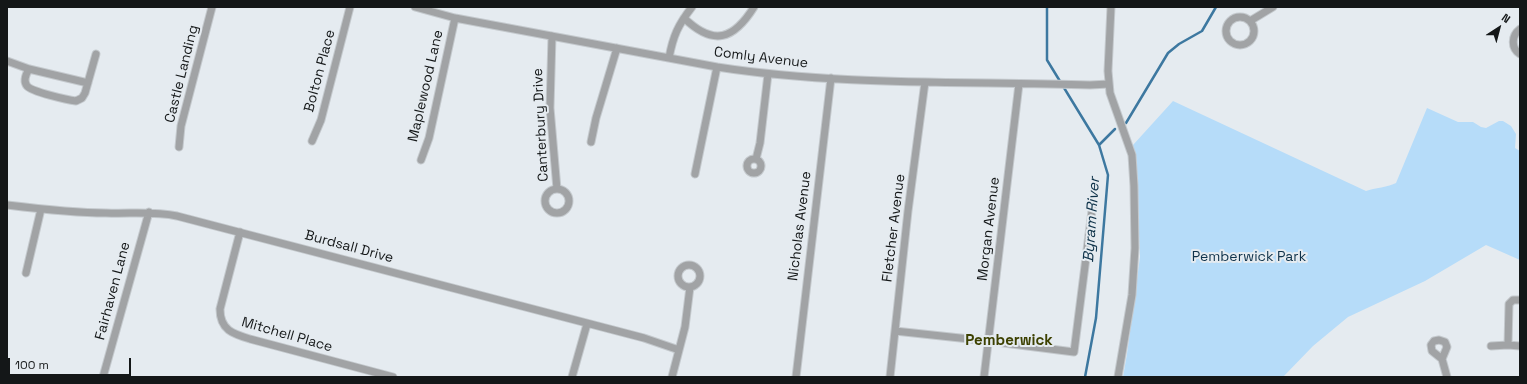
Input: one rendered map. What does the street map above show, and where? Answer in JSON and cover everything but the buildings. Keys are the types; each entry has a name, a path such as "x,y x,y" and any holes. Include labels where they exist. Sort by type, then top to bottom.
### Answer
{"street":[{"name":"Castle Landing","path":"179,147 181,126 212,7"},
{"name":"Bolton Place","path":"312,141 320,120 350,7"},
{"name":"Comly Avenue","path":"415,7 455,18 717,67 768,74 925,82 1081,85 1109,84"},
{"path":"669,58 672,39 676,30 692,7"},
{"path":"684,18 696,29 716,36 722,36 732,33 745,22 754,7"},
{"path":"1110,7 1110,93 1114,108 1132,155 1134,186 1134,270 1118,377"},
{"path":"1250,21 1273,7"},
{"path":"1242,17 1250,21 1254,28 1254,34 1250,41 1238,45 1229,39 1226,28 1231,20 1242,17"},
{"name":"Maplewood Lane","path":"421,160 429,138 455,18"},
{"path":"1520,29 1514,38 1513,45 1520,54"},
{"name":"Canterbury Drive","path":"552,36 550,108 557,189"},
{"path":"591,142 596,118 617,48"},
{"path":"29,68 25,76 25,82 30,89 76,101 82,98 96,54"},
{"path":"7,61 88,83"},
{"path":"695,174 717,67"},
{"path":"756,159 760,143 768,74"},
{"name":"Nicholas Avenue","path":"796,377 831,78"},
{"name":"Fletcher Avenue","path":"890,377 908,211 925,82"},
{"name":"Morgan Avenue","path":"984,377 1019,84"},
{"path":"895,331 1074,352 1094,203"},
{"name":"Burdsall Drive","path":"7,205 41,209 106,213 149,212 177,216 644,338 679,350"},
{"path":"26,273 41,209"},
{"name":"Fairhaven Lane","path":"103,377 149,212"},
{"name":"Mitchell Place","path":"240,232 220,309 220,317 226,328 234,334 250,339 393,377"},
{"path":"672,377 685,326 690,287"},
{"path":"1508,345 1509,304 1513,300 1520,300"},
{"path":"572,377 587,324"},
{"path":"1491,346 1520,346"},
{"path":"1442,360 1448,377"}],"green space":[{"name":"Pemberwick Park","path":"1173,101 1366,191 1396,183 1427,108 1458,122 1473,122 1486,128 1499,121 1503,121 1511,126 1516,134 1515,148 1520,151 1520,260 1486,245 1425,281 1348,317 1313,346 1283,377 1123,377 1140,257 1136,166 1133,145"}],"waterway":[{"name":"Byram River","path":"1047,7 1047,60 1099,145 1108,175 1096,318 1085,377"},
{"path":"1126,123 1168,53 1179,44 1202,31 1216,7"},
{"path":"1099,145 1115,129"}],"district":[{"name":"Pemberwick","path":"1009,341"}]}
